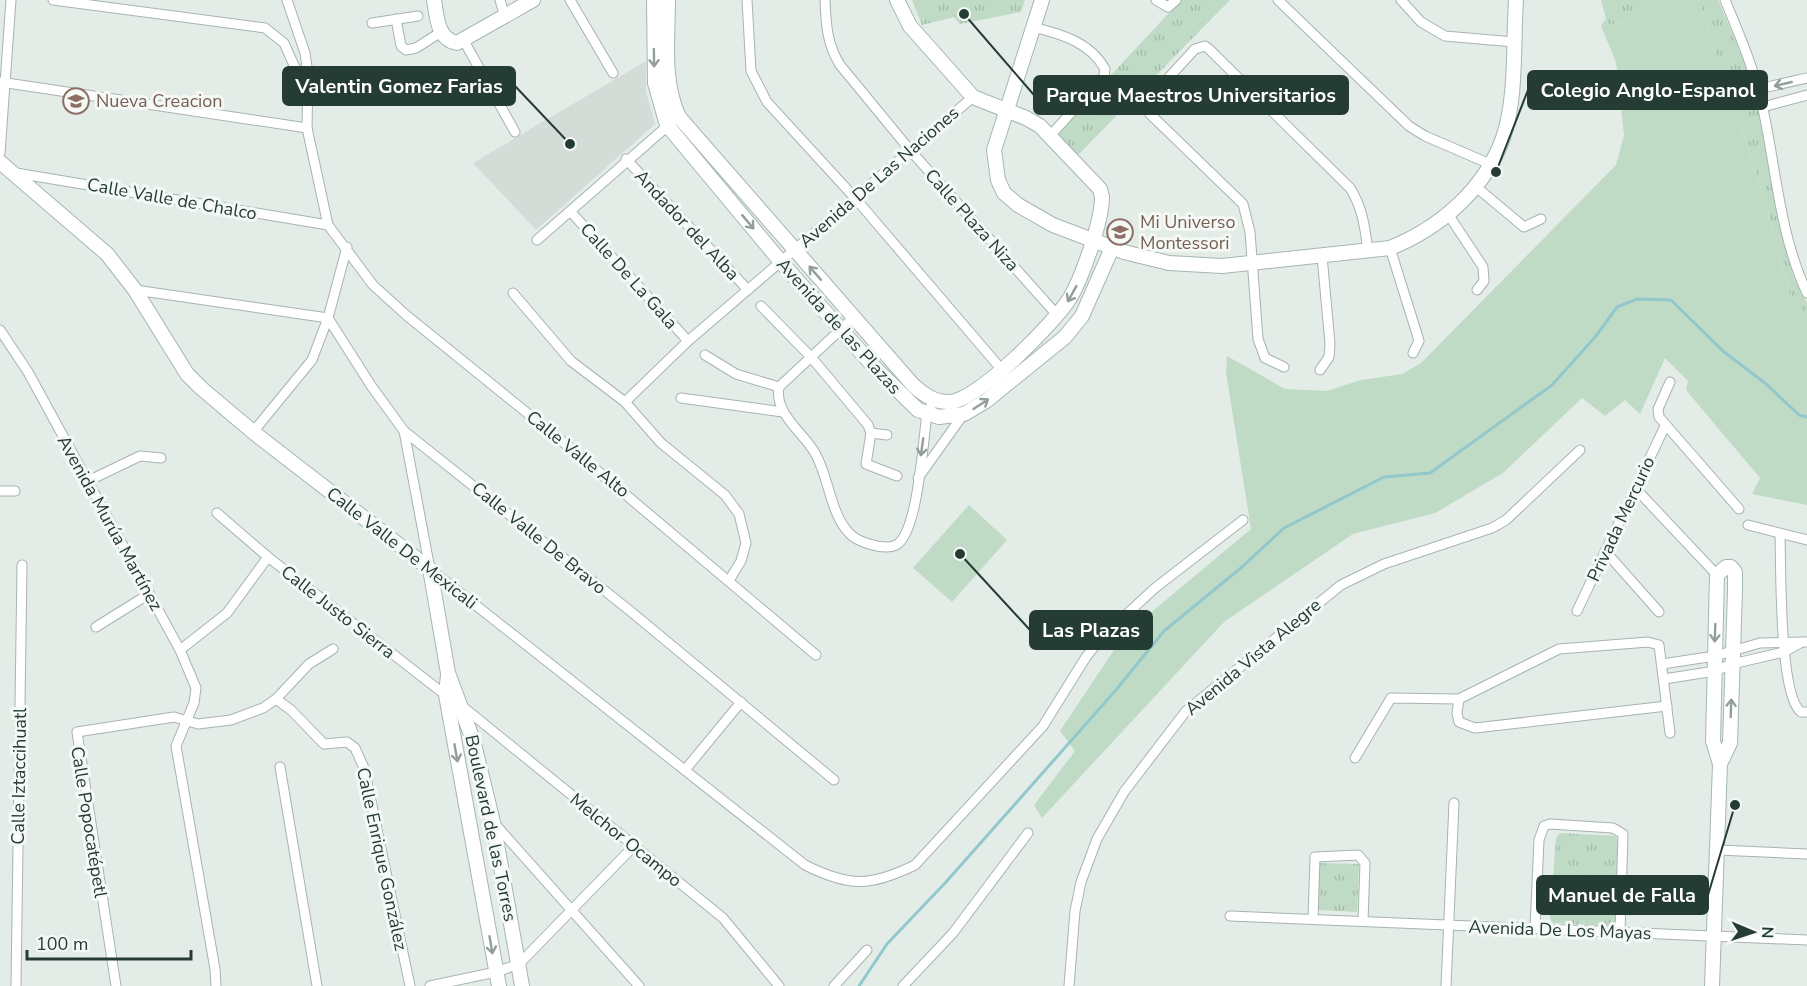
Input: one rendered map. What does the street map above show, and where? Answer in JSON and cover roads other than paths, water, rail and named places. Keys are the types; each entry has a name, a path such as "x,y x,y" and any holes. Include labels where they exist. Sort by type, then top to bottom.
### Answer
{"street":[{"path":"0,153 3,82 11,0"},
{"path":"53,0 265,28 284,43 308,97"},
{"path":"287,0 305,53 308,97 307,128 328,225"},
{"path":"434,0 441,33 451,42 464,41 533,0"},
{"path":"500,0 504,17"},
{"path":"570,0 613,73"},
{"name":"Avenida de las Plazas","path":"654,0 655,84 667,125 781,262 841,329 910,403 927,414"},
{"name":"Avenida de las Plazas","path":"668,0 668,76 672,104 679,117 913,386 934,400"},
{"path":"747,0 751,70 758,88 783,121 855,198 1002,370"},
{"name":"Calle Plaza Niza","path":"825,0 826,35 831,50 910,150 1058,316"},
{"path":"854,317 780,387 779,403 783,412 817,456 844,526 858,540 890,547 903,540 912,520 927,414 934,400 951,402 962,399 1002,370 1058,316 1077,284 1102,207 1100,189 1032,120 973,97 910,26 897,0"},
{"path":"1042,0 994,150 998,180 1004,193 1030,213 1112,248 1169,263 1196,266 1251,263 1390,248 1404,242 1448,214 1475,186 1490,164 1503,137 1507,121 1516,0"},
{"path":"1158,2 1168,7 1176,0"},
{"path":"1278,0 1409,126 1425,136 1490,164"},
{"path":"1401,0 1421,22 1445,36 1514,42"},
{"path":"1725,0 1744,43 1758,89 1785,222 1807,292"},
{"path":"372,23 418,16"},
{"path":"396,19 405,50 416,48 441,33"},
{"path":"1033,27 1074,39 1104,66 1104,76 1050,136"},
{"path":"464,41 515,132"},
{"path":"1284,367 1271,362 1260,348 1248,214 1243,204 1150,114 1146,104 1148,100 1195,49 1205,46 1350,188 1358,200 1363,216 1368,251"},
{"path":"1758,89 1807,78"},
{"path":"3,82 307,128"},
{"path":"1763,107 1807,96"},
{"name":"Avenida De Las Naciones","path":"625,402 688,341 973,97"},
{"path":"537,240 626,159 679,117"},
{"name":"Andador del Alba","path":"626,159 748,290"},
{"name":"Calle Valle De Mexicali","path":"0,162 16,173 107,254 135,290 187,374 253,432 805,865 831,878 851,881 890,877 915,865 1043,726 1086,657 1102,637 1155,588 1243,520"},
{"name":"Calle Valle de Chalco","path":"16,173 328,225"},
{"path":"1475,186 1524,227 1541,219"},
{"name":"Calle De La Gala","path":"570,211 688,341"},
{"path":"1448,214 1483,267 1484,281 1477,290"},
{"name":"Calle Valle Alto","path":"328,225 373,285 393,305 730,579 816,655"},
{"path":"253,432 312,360 328,318 346,247"},
{"path":"917,480 963,415 986,401 1076,325 1089,303 1112,248"},
{"path":"1390,248 1419,341 1413,353"},
{"path":"1320,370 1329,357 1330,344 1322,256"},
{"path":"135,290 328,318"},
{"path":"513,293 571,361 625,402 661,443 715,485 739,514 746,543 741,561 730,579"},
{"path":"761,306 811,357 868,425 871,433 867,464 897,476"},
{"name":"Calle Valle De Bravo","path":"328,318 372,387 404,431 741,702 834,780"},
{"name":"Avenida Murúa Martínez","path":"0,330 28,372 88,481 180,650 196,688 194,703 176,746 215,969 216,986"},
{"path":"705,355 736,374 780,387"},
{"path":"1670,382 1658,412 1665,426 1739,509"},
{"path":"681,398 783,412"},
{"path":"927,414 939,417 963,415"},
{"name":"Privada Mercurio","path":"1578,611 1665,426"},
{"name":"Boulevard de las Torres","path":"404,431 448,673 462,706 493,822 522,986"},
{"path":"871,433 887,435"},
{"name":"Avenida Vista Alegre","path":"1069,986 1075,911 1081,882 1097,839 1124,792 1186,711 1341,585 1384,564 1492,528 1506,520 1580,450"},
{"path":"88,481 140,456 161,458"},
{"path":"1635,488 1717,575"},
{"path":"0,491 15,491"},
{"name":"Calle Justo Sierra","path":"217,513 268,557 462,706"},
{"path":"1748,525 1780,535 1807,540"},
{"path":"1780,535 1784,652 1794,705 1801,712 1807,712"},
{"path":"1605,551 1659,612"},
{"path":"180,650 227,613 268,557"},
{"name":"Calle Iztaccihuatl","path":"16,986 22,565"},
{"path":"1712,986 1720,764 1713,741 1716,591 1717,575 1726,567 1734,569 1735,591 1730,743 1720,764"},
{"path":"1716,591 1735,591"},
{"path":"96,627 149,594"},
{"path":"1664,679 1715,671 1732,657 1783,640 1804,642"},
{"path":"1355,758 1391,698 1459,699 1558,650 1648,642 1659,645 1660,649 1670,734"},
{"path":"1662,664 1715,656 1732,657 1784,652 1804,642"},
{"path":"185,722 198,724 231,720 263,708 276,699 309,664 333,649"},
{"name":"Boulevard de las Torres","path":"448,673 446,695 499,986"},
{"name":"Calle Enrique González","path":"276,699 291,710 324,744 347,742 355,748 364,768 410,986"},
{"path":"1459,699 1457,713 1459,722 1475,728 1667,706"},
{"path":"685,770 741,702"},
{"name":"Melchor Ocampo","path":"462,706 723,918 779,986"},
{"name":"Calle Popocatépetl","path":"116,986 76,732 174,717 185,722"},
{"path":"280,767 317,986"},
{"path":"1446,986 1454,803"},
{"path":"493,822 639,986"},
{"path":"1535,928 1539,840 1544,826 1550,824 1613,828 1623,834 1620,931"},
{"path":"903,986 953,933 1028,832"},
{"path":"430,986 496,972 519,964 633,847"},
{"path":"1718,850 1807,854"},
{"path":"1313,919 1315,856 1358,855 1365,863 1363,921"},
{"name":"Avenida De Los Mayas","path":"1230,916 1807,940"},
{"path":"834,986 859,962 867,950"}],"waterway":[{"path":"859,986 887,944 946,882 1116,690 1164,631 1242,567 1284,528 1384,477 1430,473 1552,385 1596,336 1617,307 1637,299 1671,300 1724,352 1765,383 1799,415 1807,417"}],"place":[{"name":"Parque Maestros Universitarios","path":"964,14"},
{"name":"Nueva Creacion","path":"76,101"},
{"name":"Valentin Gomez Farias","path":"570,144"},
{"name":"Colegio Anglo-Espanol","path":"1496,172"},
{"name":"Mi Universo Montessori","path":"1120,232"},
{"name":"Las Plazas","path":"960,554"},
{"name":"Manuel de Falla","path":"1735,805"}]}
